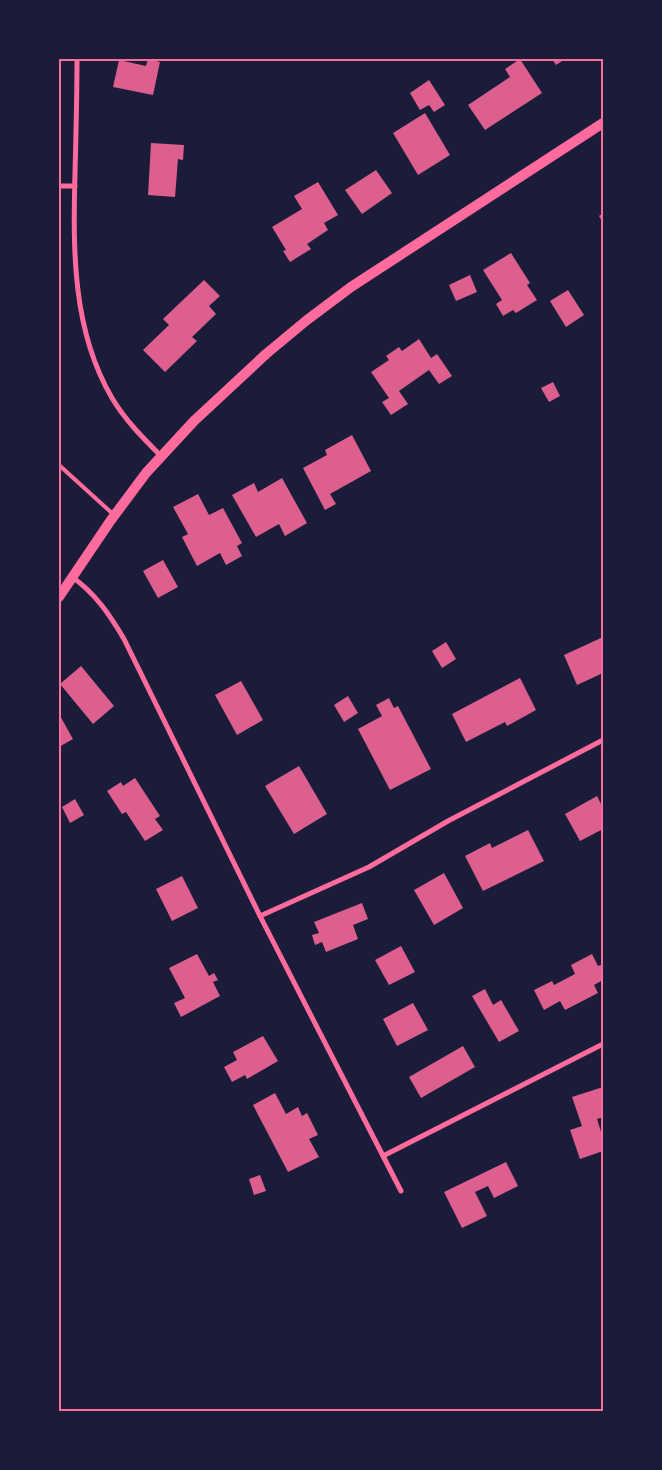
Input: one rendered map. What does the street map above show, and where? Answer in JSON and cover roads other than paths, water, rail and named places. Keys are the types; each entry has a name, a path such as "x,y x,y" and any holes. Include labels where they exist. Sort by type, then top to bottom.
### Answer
{"main road":[{"path":"59,597 114,515 161,456 216,399 266,354 328,303 374,271 603,123"}],"street":[{"path":"78,59 74,248 82,313 102,377 112,397 125,417 161,456"},
{"path":"59,186 74,186"},
{"path":"72,577 90,591 108,613 124,639 260,916 401,1191"},
{"path":"260,916 369,867 448,821 603,740"},
{"path":"383,1156 603,1044"}],"lane":[{"path":"59,465 114,515"}]}
